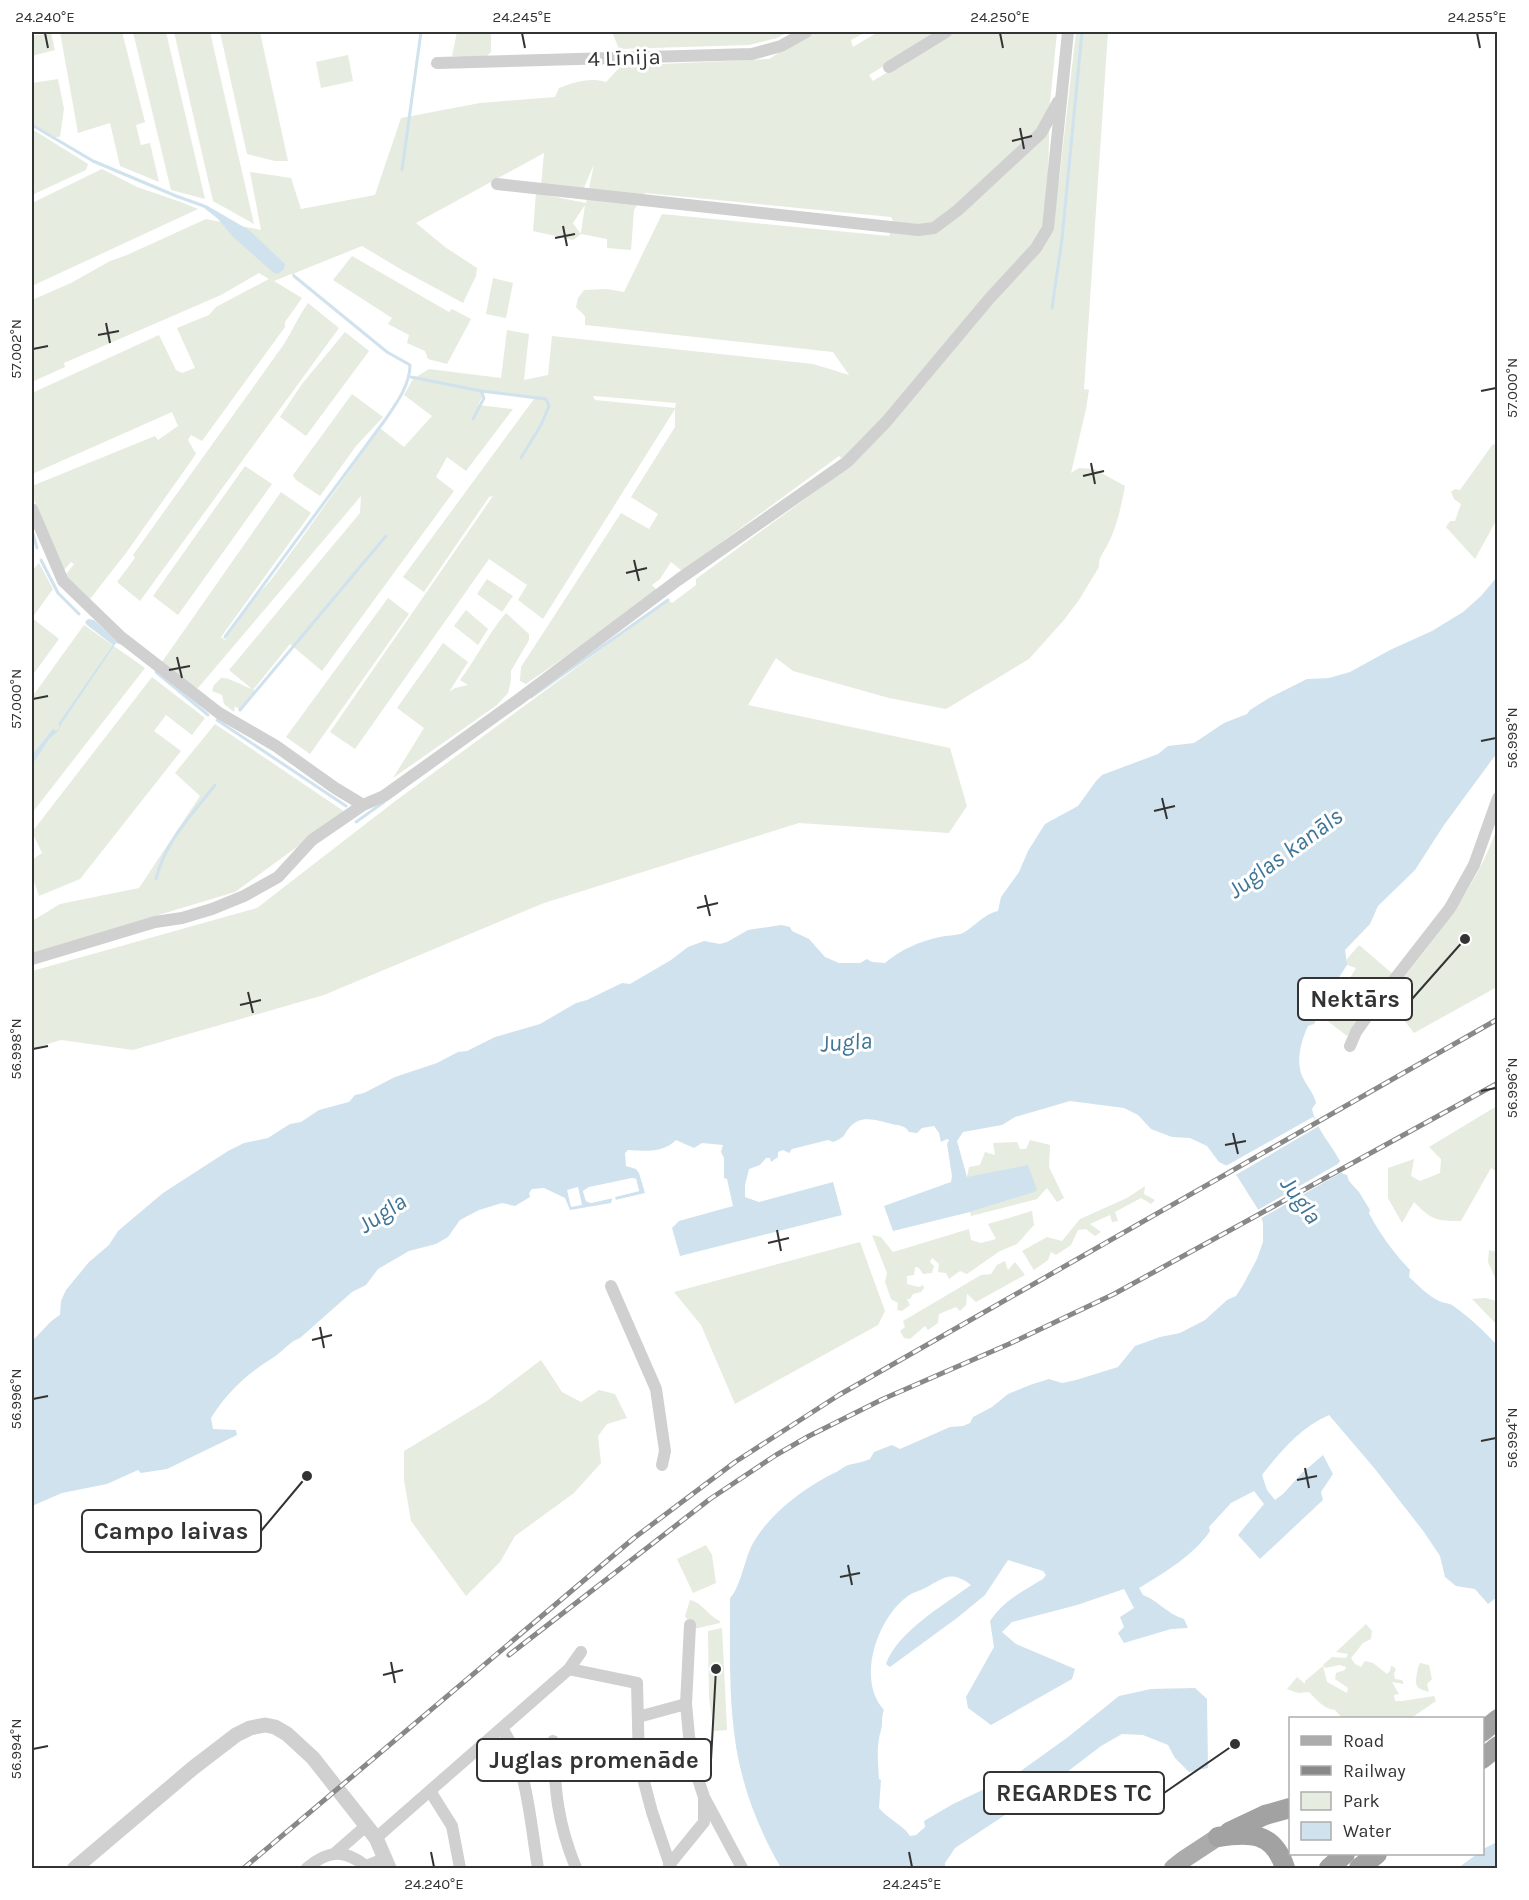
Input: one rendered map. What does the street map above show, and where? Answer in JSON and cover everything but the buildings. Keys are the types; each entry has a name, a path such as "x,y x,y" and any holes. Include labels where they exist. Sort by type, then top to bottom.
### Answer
{"highway":[{"path":"1484,1730 1497,1719"},
{"path":"1484,1757 1497,1746"},
{"path":"1218,1837 1264,1815 1289,1808"},
{"path":"1218,1837 1244,1833 1258,1836 1271,1844 1281,1856 1284,1869"},
{"path":"1329,1869 1344,1855"},
{"path":"1359,1869 1377,1855"},
{"path":"1369,1869 1377,1855"}],"main road":[{"path":"1173,1869 1218,1837"}],"street":[{"name":"4 Līnija","path":"437,63 752,54 781,46 806,32"},
{"path":"889,67 946,32"},
{"path":"32,959 155,922 182,918 212,909 244,896 278,877 312,840 363,805 384,796 518,700 678,580 847,462 886,422 989,299 1036,248 1048,228 1068,32"},
{"path":"497,184 918,230 934,228 958,210 1041,133 1061,96"},
{"path":"32,509 63,581 121,637 219,713 276,746 363,805"},
{"path":"1350,1046 1356,1032 1380,998 1456,898 1474,865 1497,798"},
{"path":"611,1286 656,1389 665,1451 663,1465"},
{"path":"690,1625 686,1704 696,1773 704,1797 742,1869"},
{"path":"334,1854 371,1832 430,1791 569,1669 581,1652"},
{"path":"569,1669 637,1683 639,1763 670,1867"},
{"path":"638,1717 686,1704"},
{"path":"75,1869 193,1768 236,1735 250,1728 265,1725 275,1727 287,1734 313,1758 371,1832 388,1863 366,1866 345,1853 323,1857 306,1869"},
{"path":"502,1728 509,1738 522,1776 538,1869"},
{"path":"522,1776 553,1748 559,1814 564,1839 576,1869"},
{"path":"430,1791 452,1826 460,1869"},
{"path":"670,1867 704,1822 704,1797"}],"green space":[{"path":"60,32 122,32 145,122 136,125 141,145 150,143 159,182 120,166 110,123 78,133"},
{"path":"133,32 166,32 205,199 171,190"},
{"path":"174,32 210,32 254,224 213,201"},
{"path":"220,32 260,32 288,161 275,161 247,154"},
{"path":"457,32 491,32 491,52 484,59 452,56"},
{"path":"612,32 788,32 777,38 749,45 619,49"},
{"path":"811,32 866,32 851,40 853,47 878,32 940,32 869,75 873,81 953,32 1057,32 1050,103 1047,213 1059,181 1076,32 1108,32 1084,389 1089,390 1071,473 1079,468 1094,469 1125,486 1116,524 1100,559 1099,567 1064,620 1029,659 946,709 889,698 793,671 776,658 748,705 950,748 967,806 949,833 799,823 544,903 324,995 133,1050 61,1040 32,1049 32,971 257,908 394,802 668,600 672,603 696,585 696,579 850,466 839,456 682,571 671,562 660,579 652,585 657,590 631,611 526,684 520,681 521,667 621,513 649,529 658,514 631,497 675,427 675,409 543,619 518,600 527,585 489,559 355,749 330,732 493,496 489,497 424,592 403,577 534,399 485,391 478,405 513,409 466,471 447,457 436,477 454,491 322,671 290,644 253,690 256,691 240,710 235,706 234,712 224,704 222,695 212,691 214,685 224,678 252,689 229,670 360,513 361,496 198,688 194,687 162,662 281,492 311,513 221,637 225,640 380,428 404,447 432,416 404,395 413,379 429,369 501,378 507,330 529,334 524,380 548,375 552,336 813,364 849,375 833,352 585,325 585,316 576,307 578,298 584,290 607,289 624,292 662,214 889,236 894,223 891,217 645,193 634,210 631,250 607,248 607,239 581,234 573,240 533,231 536,193 586,203 594,164 583,190 541,185 544,153 416,223 445,247 477,268 476,276 463,303 362,246 295,273 294,276 291,274 274,281 302,298 285,322 285,327 202,441 191,435 188,440 196,454 126,553 90,599 64,577 74,564 71,562 64,570 32,495 32,486 155,436 158,440 178,426 172,412 32,474 32,393 159,335 176,370 182,373 195,368 177,328 209,315 216,307 269,279 259,273 221,295 64,363 65,367 32,382 32,300 71,283 110,261 206,219 261,230 250,172 291,178 301,209 375,195 401,118 480,103 555,97 559,88 576,82 594,80 606,82 621,66 769,59","holes":["585,205 581,233 580,233 573,223","594,396 676,403 675,408 595,400"]},
{"path":"51,33 55,50 32,56 32,36"},
{"path":"348,55 353,81 321,88 316,62"},
{"path":"58,79 64,109 60,137 55,137 32,124 32,83"},
{"path":"32,129 88,164 86,170 32,195"},
{"path":"102,169 137,187 198,209 32,286 32,203"},
{"path":"352,256 449,312 452,309 471,319 447,364 428,359 425,351 407,343 409,335 388,324 392,318 333,280"},
{"path":"493,278 513,283 506,318 486,314"},
{"path":"308,303 339,328 140,601 117,582 135,558 133,555 284,344"},
{"path":"345,332 369,351 306,436 280,417 302,384"},
{"path":"352,394 383,417 356,446 320,496 296,480 293,475"},
{"path":"1493,444 1497,446 1497,519 1475,559 1446,527 1450,521 1455,521 1461,504 1454,499 1451,492 1455,489 1460,490"},
{"path":"245,466 272,484 178,615 153,596"},
{"path":"39,563 53,589 32,618 32,571"},
{"path":"487,579 513,596 502,612 477,594"},
{"path":"388,598 409,614 310,754 286,737"},
{"path":"466,610 488,629 478,645 454,626"},
{"path":"506,613 529,634 529,640 511,671 508,693 497,705 393,778 424,728 397,708 443,643 468,662 449,692 468,685 460,680"},
{"path":"32,618 59,639 32,676"},
{"path":"84,625 145,668 32,813 32,697"},
{"path":"152,677 205,718 192,735 166,715 154,731 181,751 80,879 39,896 32,876 32,860 42,853 32,832"},
{"path":"215,724 345,812 235,892 32,953 32,921 60,904 139,888 200,796 175,773"},
{"path":"1497,828 1497,987 1414,1033 1388,999 1449,918 1476,875"},
{"path":"1359,945 1393,974 1347,1036 1325,1019 1356,968 1347,965 1340,967"},
{"path":"1497,1106 1497,1172 1491,1168 1461,1221 1435,1218 1425,1213 1414,1202 1402,1223 1388,1198 1388,1168 1414,1159 1411,1176 1420,1181 1440,1173 1441,1159 1429,1147"},
{"path":"1030,1140 1050,1145 1049,1167 1064,1198 1057,1202 1047,1188 1037,1199 971,1216 970,1212 1033,1192 967,1177 969,1167 980,1165 985,1152 995,1155 993,1143 1017,1142 1020,1149 1026,1149"},
{"path":"1145,1186 1144,1194 1155,1200 1151,1204 1141,1198 1115,1212 1118,1221 1112,1222 1110,1215 1090,1224 1101,1232 1095,1236 1086,1229 1078,1230 1071,1245 1056,1255 1051,1252 1048,1260 1034,1270 1032,1268 1022,1251 1047,1237 1062,1241 1080,1219 1127,1198"},
{"path":"1032,1211 1034,1225 1017,1244 1000,1251 967,1274 960,1271 949,1279 946,1273 938,1272 939,1264 932,1258 930,1262 934,1266 932,1273 923,1274 919,1268 915,1267 914,1275 907,1276 907,1284 919,1287 923,1285 924,1288 907,1299 910,1305 902,1311 897,1310 898,1303 891,1299 885,1282 887,1273 872,1235 881,1237 893,1252 969,1229 971,1240 981,1243 996,1239 988,1224"},
{"path":"860,1242 885,1311 878,1325 735,1404 701,1325 674,1292"},
{"path":"1489,1250 1497,1252 1497,1282 1488,1262"},
{"path":"1005,1261 1008,1270 1015,1262 1025,1275 976,1302 967,1294 966,1305 960,1311 956,1307 939,1314 938,1323 928,1330 925,1326 910,1339 904,1338 900,1331 905,1327 903,1321 981,1275 991,1274 997,1265"},
{"path":"1485,1298 1497,1301 1497,1325 1472,1299"},
{"path":"541,1360 562,1392 581,1402 599,1390 615,1394 627,1418 607,1424 598,1436 601,1463 574,1493 515,1536 500,1562 466,1596 411,1521 404,1480 404,1451 487,1401"},
{"path":"706,1545 712,1555 716,1583 693,1593 677,1559"},
{"path":"690,1600 720,1623 694,1629 685,1616"},
{"path":"1366,1624 1372,1631 1371,1639 1363,1643 1351,1658 1355,1664 1361,1667 1365,1661 1373,1663 1387,1674 1391,1666 1394,1667 1395,1679 1402,1680 1404,1684 1392,1682 1399,1694 1394,1695 1395,1701 1434,1696 1436,1701 1412,1717 1341,1717 1335,1710 1324,1706 1309,1692 1298,1693 1287,1689 1297,1677 1305,1684 1305,1681 1323,1666 1327,1682 1347,1693 1348,1688 1335,1679 1336,1673 1345,1670 1346,1667 1340,1665 1325,1668 1323,1665 1332,1657 1346,1658 1348,1654 1336,1652"},
{"path":"722,1628 727,1730 714,1731 709,1698 708,1631"},
{"path":"1420,1663 1429,1665 1432,1679 1427,1684 1429,1692 1419,1688 1416,1684"}],"water":[{"path":"206,205 249,230 285,264 284,269 278,274 274,273 203,207"},
{"path":"1497,577 1497,753 1444,825 1415,870 1378,906 1370,924 1345,950 1347,965 1329,993 1314,1024 1308,1026 1299,1058 1303,1078 1316,1103 1312,1109 1314,1116 1320,1130 1340,1161 1337,1165 1359,1192 1382,1235 1410,1270 1409,1277 1431,1296 1458,1309 1497,1345 1497,1597 1488,1604 1475,1589 1456,1586 1445,1577 1440,1556 1424,1532 1329,1415 1300,1433 1262,1475 1267,1490 1275,1500 1323,1455 1333,1474 1321,1492 1323,1500 1260,1559 1238,1535 1264,1504 1254,1491 1231,1503 1209,1527 1210,1531 1203,1540 1187,1556 1139,1588 1143,1595 1184,1619 1188,1628 1171,1629 1124,1643 1118,1633 1124,1627 1120,1617 1134,1608 1124,1589 1077,1605 1012,1622 1002,1632 1016,1644 1075,1669 1072,1679 991,1725 968,1708 966,1697 994,1647 990,1621 1007,1602 1043,1579 1046,1575 1043,1571 1008,1560 985,1595 890,1667 886,1664 900,1641 922,1620 971,1585 957,1577 947,1577 912,1593 897,1606 879,1634 871,1667 876,1697 884,1710 878,1748 879,1779 881,1780 879,1808 910,1836 916,1835 925,1827 924,1821 953,1804 1018,1773 1119,1696 1151,1689 1195,1688 1207,1699 1208,1768 1189,1772 1175,1758 1168,1745 1143,1735 1122,1734 1101,1746 1046,1788 955,1848 945,1863 945,1868 781,1868 756,1817 742,1776 735,1742 730,1680 730,1598 739,1582 751,1547 766,1525 786,1505 809,1488 848,1465 870,1459 874,1452 892,1445 900,1449 950,1427 970,1423 973,1417 992,1407 1008,1394 1030,1385 1049,1379 1062,1383 1118,1367 1135,1346 1180,1333 1205,1320 1227,1300 1236,1296 1257,1259 1263,1242 1263,1223 1259,1211 1237,1176 1219,1162 1207,1146 1190,1138 1172,1137 1151,1129 1138,1115 1124,1108 1070,1101 1015,1117 1002,1125 963,1132 957,1141 967,1177 1028,1165 1037,1190 1034,1192 970,1212 893,1231 884,1206 951,1182 947,1144 949,1140 941,1142 934,1126 922,1128 917,1133 909,1132 902,1126 865,1119 855,1122 843,1137 833,1142 828,1140 792,1149 789,1153 783,1150 778,1152 778,1157 771,1162 770,1158 766,1158 760,1165 749,1169 745,1185 745,1197 759,1202 833,1182 842,1215 680,1256 672,1228 679,1221 733,1206 727,1179 724,1178 724,1158 721,1152 723,1145 702,1143 694,1148 676,1140 660,1149 628,1150 625,1153 626,1166 636,1169 639,1173 645,1193 615,1200 614,1197 639,1191 636,1179 632,1178 583,1191 586,1201 591,1203 613,1198 611,1203 570,1210 565,1198 544,1188 532,1189 529,1193 530,1197 515,1206 502,1203 479,1210 460,1220 448,1237 436,1244 409,1251 378,1269 366,1285 352,1292 300,1338 289,1344 239,1384 224,1399 211,1418 213,1429 236,1430 237,1435 167,1469 141,1473 138,1470 107,1484 62,1493 32,1506 32,1341 60,1315 61,1301 66,1290 89,1262 109,1245 118,1231 163,1193 228,1151 244,1143 268,1138 290,1124 301,1122 319,1110 349,1102 355,1095 364,1093 395,1077 437,1063 458,1052 467,1051 495,1037 540,1024 576,1003 622,983 630,984 671,960 688,947 704,941 720,944 748,930 781,925 790,927 792,931 809,939 825,957 839,963 860,963 867,959 872,962 885,963 897,954 918,944 943,936 963,933 984,917 998,911 1001,897 1019,872 1028,851 1045,824 1078,806 1102,775 1158,754 1168,746 1194,743 1224,723 1247,714 1269,698 1307,679 1329,678 1350,672 1432,631 1463,612"},
{"path":"88,619 94,620 122,645 116,643 58,731 49,739 32,765 33,754 53,729 57,731 60,726 58,724 113,645 87,625 85,622"},
{"path":"1497,1842 1497,1868 1458,1868 1476,1855 1484,1855 1484,1848"}],"pier":[{"path":"1313,1117 1319,1126 1234,1176 1224,1167"},
{"path":"1343,1161 1341,1164 1345,1172 1348,1172 1345,1173 1344,1171 1258,1220 1256,1211"},
{"path":"632,1178 636,1179 639,1191 615,1197 617,1203 611,1205 612,1198 591,1203 586,1201 583,1191 589,1187","holes":["634,1182 636,1189 588,1199 587,1192"]},
{"path":"578,1187 582,1205 571,1207 567,1190"}],"waterway":[{"path":"402,170 421,32"},
{"path":"1052,308 1062,239 1082,32"},
{"path":"32,125 93,161 204,206"},
{"path":"225,637 385,420 408,380 410,365 387,352 294,276"},
{"path":"411,377 481,391 484,398 473,419"},
{"path":"481,391 546,399 549,406 541,425 521,458"},
{"path":"32,530 37,548"},
{"path":"240,710 386,536"},
{"path":"41,560 58,593 79,614"},
{"path":"531,697 668,600"},
{"path":"156,672 208,715"},
{"path":"217,720 346,806"},
{"path":"156,879 160,865 173,840 215,785"},
{"path":"356,822 384,802"}],"railway":[{"path":"244,1868 634,1538 735,1462 839,1395 1498,1019"},
{"path":"509,1655 710,1499 776,1455 883,1399 1009,1344 1114,1294 1498,1083"}],"place":[{"name":"Nektārs","path":"1465,939"},
{"name":"Campo laivas","path":"307,1476"},
{"name":"Juglas promenāde","path":"716,1669"},
{"name":"REGARDES TC","path":"1235,1744"}],"water label":[{"name":"Juglas kanāls","path":"1285,853"},
{"name":"Jugla","path":"846,1042"},
{"name":"Jugla","path":"1301,1200"},
{"name":"Jugla","path":"382,1213"}]}
